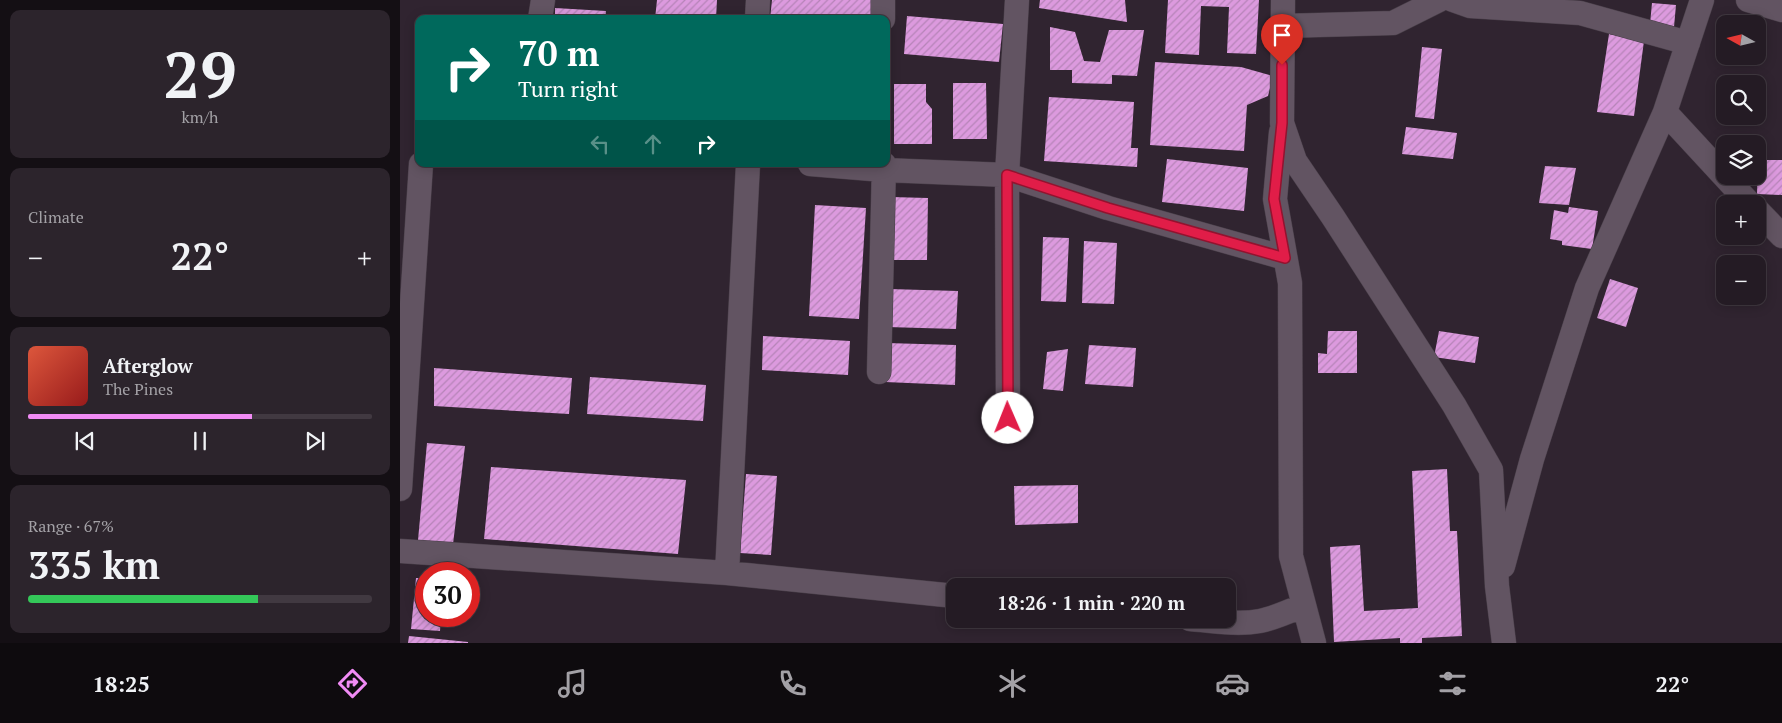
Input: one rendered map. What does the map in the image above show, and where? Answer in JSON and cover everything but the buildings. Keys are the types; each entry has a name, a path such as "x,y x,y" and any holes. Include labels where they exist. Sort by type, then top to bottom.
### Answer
{"street":[{"path":"541,15 543,0"},
{"path":"757,15 758,0"},
{"path":"883,0 883,15"},
{"path":"1008,418 1007,175 1017,0"},
{"path":"1283,0 1282,123 1274,199 1290,283 1291,556 1314,643"},
{"path":"1282,26 1393,23 1439,0"},
{"path":"1453,0 1470,6 1580,6 1688,43"},
{"path":"1497,586 1532,459 1587,288 1665,112 1702,0"},
{"path":"1748,0 1782,10"},
{"path":"1665,112 1742,195"},
{"path":"1282,123 1295,161 1454,405 1491,470 1497,586 1504,643"},
{"path":"400,489 408,234 420,167"},
{"path":"727,573 748,167"},
{"path":"879,372 884,167 1007,175 1108,208 1285,258"},
{"path":"1766,219 1782,236"},
{"path":"400,550 727,573 946,595"},
{"path":"1236,622 1258,621 1280,615 1304,605"}],"route":[{"path":"1008,418 1007,175 1108,208 1285,258 1274,199 1282,123 1282,65"}]}
